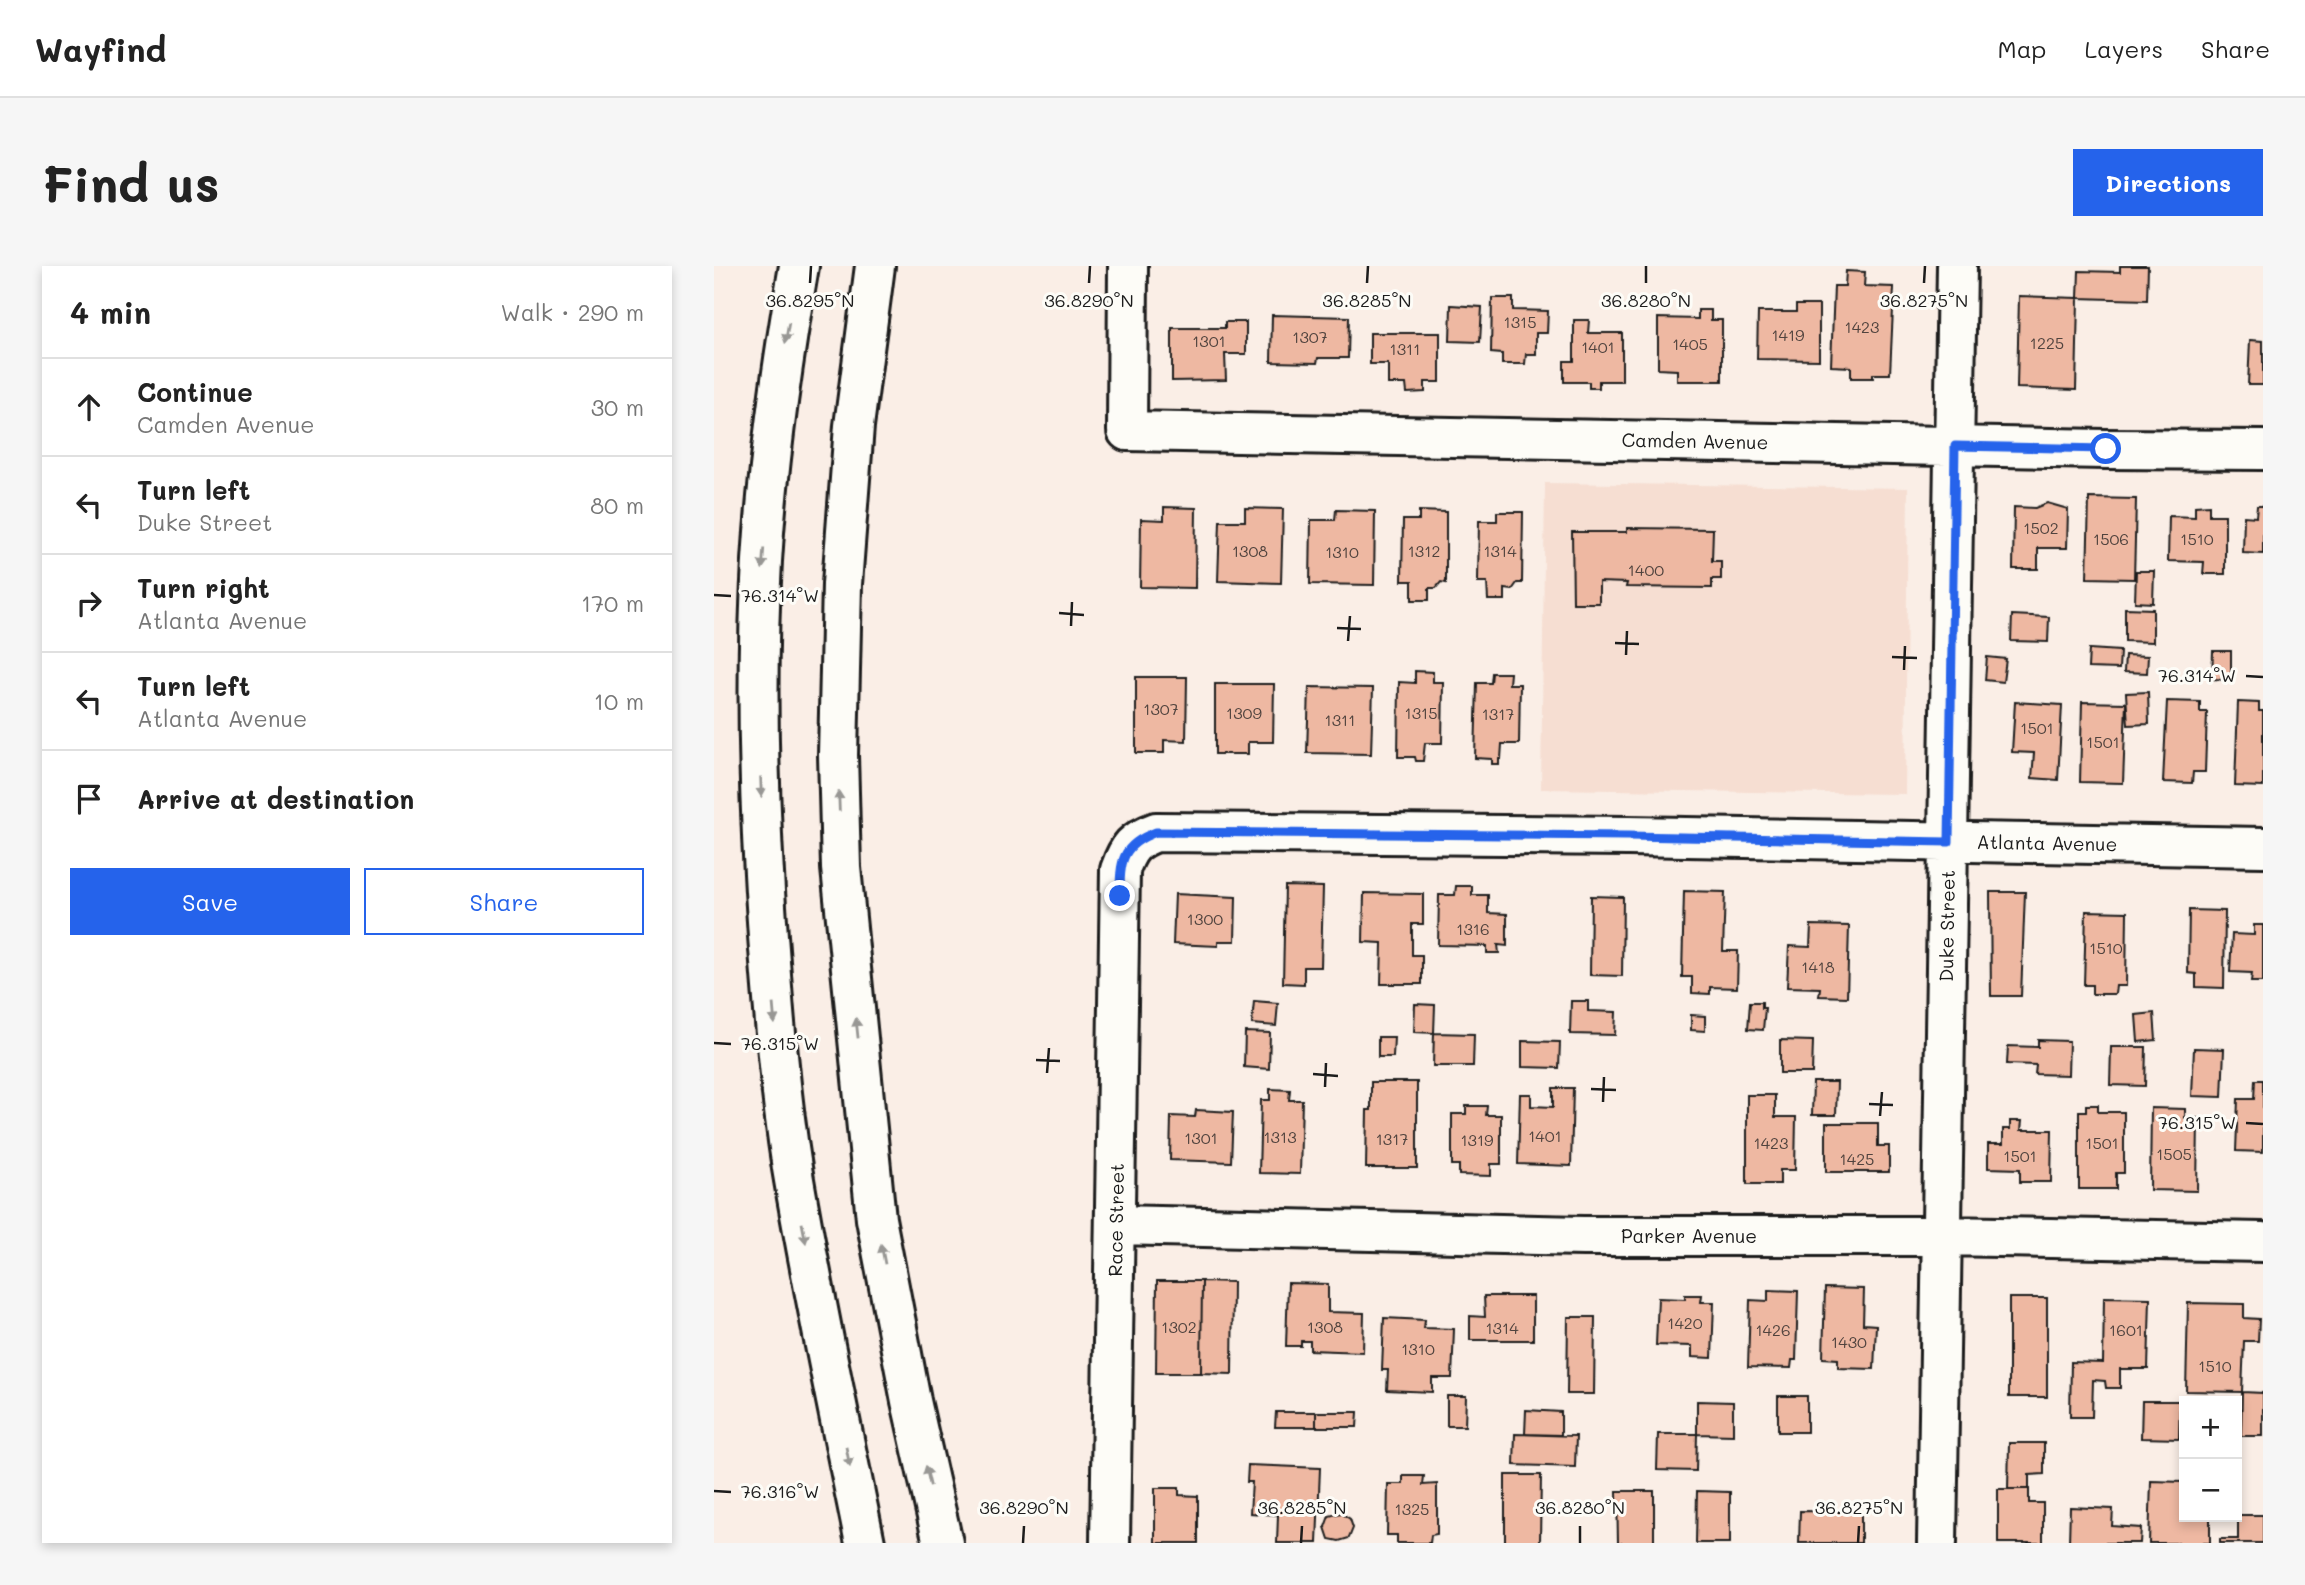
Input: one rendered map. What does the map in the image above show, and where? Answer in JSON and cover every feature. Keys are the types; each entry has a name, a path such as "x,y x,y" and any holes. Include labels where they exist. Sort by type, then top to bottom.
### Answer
{"main road":[{"path":"799,266 784,352 772,447 762,562 758,702 763,870 774,1014 792,1166 865,1543"},
{"path":"875,266 854,426 842,584 838,755 841,868 876,1219 911,1401 943,1543"},
{"name":"Camden Avenue","path":"1128,266 1127,431 2263,450"},
{"name":"Duke Street","path":"1937,1543 1957,266"},
{"name":"Atlanta Avenue","path":"1120,896 1120,870 1126,852 1139,838 1156,832 1628,836 2263,847"},
{"name":"Race Street","path":"1110,1543 1120,896"},
{"name":"Parker Avenue","path":"1116,1225 1583,1236 1942,1236 2263,1242"}],"shaded area":[{"path":"1545,483 1908,488 1905,794 1541,789"}],"building":[{"path":"2120,266 2148,266 2147,300 2078,298 2079,271 2120,272"},
{"path":"1846,271 1865,272 1864,286 1894,287 1890,374 1873,374 1873,378 1851,378 1851,367 1831,366 1834,286 1845,286"},
{"path":"2019,296 2078,298 2076,390 2017,388"},
{"path":"1492,298 1513,298 1513,310 1548,311 1547,333 1536,333 1536,354 1526,354 1525,364 1502,364 1502,354 1491,353"},
{"path":"1451,305 1482,307 1480,342 1450,341"},
{"path":"1796,305 1819,305 1819,360 1757,359 1758,312 1796,312"},
{"path":"1698,310 1711,310 1711,320 1722,320 1722,381 1677,381 1677,370 1658,369 1658,318 1698,319"},
{"path":"1272,315 1349,317 1348,358 1318,358 1317,363 1271,362"},
{"path":"1574,320 1589,320 1588,333 1622,333 1622,381 1599,381 1599,388 1589,388 1589,382 1564,382 1564,361 1574,361"},
{"path":"1225,322 1246,322 1246,354 1225,354 1226,380 1172,381 1172,328 1225,328"},
{"path":"1370,333 1440,333 1440,382 1425,382 1425,392 1407,393 1406,384 1388,384 1388,364 1370,364"},
{"path":"2250,340 2263,341 2263,385 2248,385"},
{"path":"2089,498 2136,499 2134,579 2087,578"},
{"path":"2047,503 2068,509 2067,548 2038,548 2038,569 2013,569 2014,507 2035,508"},
{"path":"2209,505 2209,515 2225,515 2225,574 2203,574 2204,562 2168,561 2169,516 2195,517 2195,506"},
{"path":"2257,506 2263,506 2263,554 2243,553 2244,516 2256,517"},
{"path":"1164,507 1196,508 1195,588 1140,587 1141,519 1164,520"},
{"path":"1245,508 1283,509 1281,583 1218,581 1220,521 1245,521"},
{"path":"1336,510 1375,511 1374,585 1310,584 1311,520 1335,520"},
{"path":"1419,511 1446,512 1446,583 1441,582 1436,588 1429,588 1429,600 1412,600 1412,581 1402,581 1403,520 1419,520"},
{"path":"1497,512 1523,512 1522,583 1517,583 1512,590 1505,589 1505,600 1488,600 1487,582 1478,582 1479,521 1497,521"},
{"path":"1627,528 1713,529 1712,561 1721,561 1721,579 1712,579 1712,588 1626,587 1627,583 1599,582 1599,603 1573,603 1572,532 1627,532"},
{"path":"2136,571 2154,571 2153,603 2135,602"},
{"path":"2125,608 2153,609 2153,642 2125,641"},
{"path":"2012,615 2049,617 2048,642 2011,641"},
{"path":"2089,649 2120,651 2119,669 2088,668"},
{"path":"2213,651 2231,651 2231,680 2212,679"},
{"path":"2125,655 2148,656 2147,673 2124,672"},
{"path":"1987,657 2006,659 2003,682 1985,680"},
{"path":"1415,671 1433,672 1433,682 1443,682 1442,743 1425,743 1423,761 1416,761 1415,757 1398,757 1399,682 1415,683"},
{"path":"1492,673 1510,673 1509,684 1520,684 1519,744 1502,744 1499,764 1492,764 1492,759 1475,758 1477,683 1491,683"},
{"path":"1136,677 1187,677 1186,741 1164,740 1164,753 1136,753"},
{"path":"1215,684 1274,684 1273,742 1248,742 1248,754 1215,754"},
{"path":"1309,687 1373,688 1371,754 1307,753"},
{"path":"2148,692 2149,724 2128,725 2126,693"},
{"path":"2167,701 2200,702 2200,712 2207,712 2205,772 2193,772 2192,783 2163,782"},
{"path":"2015,702 2062,705 2058,780 2032,778 2034,753 2012,752"},
{"path":"2082,702 2126,703 2123,783 2080,782"},
{"path":"2238,702 2259,703 2259,711 2263,711 2263,787 2235,786"},
{"path":"1285,886 1323,887 1321,967 1304,967 1304,984 1283,983"},
{"path":"1456,886 1472,886 1472,895 1488,895 1488,913 1507,914 1507,946 1498,945 1499,953 1487,953 1487,946 1438,945 1439,895 1455,895"},
{"path":"1684,891 1725,892 1723,951 1738,951 1737,988 1710,987 1710,994 1692,993 1692,977 1682,977"},
{"path":"1990,892 2025,892 2021,996 1991,996"},
{"path":"1364,893 1423,894 1423,924 1412,924 1412,955 1422,955 1422,984 1381,984 1382,943 1363,942"},
{"path":"1175,894 1236,897 1235,941 1218,941 1218,946 1173,944"},
{"path":"1591,896 1623,897 1622,976 1590,975"},
{"path":"2189,910 2225,911 2224,988 2196,987 2196,974 2188,973"},
{"path":"2086,911 2127,912 2126,986 2116,986 2115,994 2092,994 2092,985 2084,985"},
{"path":"1811,925 1849,926 1847,997 1819,996 1820,988 1787,987 1789,946 1810,947"},
{"path":"2254,925 2263,925 2263,982 2251,982 2252,973 2230,972 2232,934 2254,935"},
{"path":"1254,1001 1278,1003 1276,1026 1252,1024"},
{"path":"1571,1001 1588,1001 1588,1011 1616,1012 1615,1035 1570,1034"},
{"path":"1750,1002 1762,1002 1762,1008 1765,1008 1763,1030 1748,1029"},
{"path":"1415,1004 1435,1005 1434,1033 1414,1032"},
{"path":"2154,1013 2156,1040 2138,1042 2136,1015"},
{"path":"1691,1015 1705,1016 1705,1031 1691,1030"},
{"path":"1245,1032 1270,1033 1269,1069 1244,1067"},
{"path":"1434,1033 1474,1034 1473,1066 1433,1066"},
{"path":"1378,1037 1394,1037 1393,1057 1378,1057"},
{"path":"1780,1040 1813,1041 1812,1073 1780,1073"},
{"path":"2038,1040 2069,1041 2068,1075 2035,1074 2036,1065 2007,1064 2008,1046 2038,1047"},
{"path":"1522,1041 1560,1042 1559,1068 1522,1067"},
{"path":"2111,1047 2146,1047 2145,1086 2110,1085"},
{"path":"2194,1048 2224,1049 2222,1097 2192,1096"},
{"path":"2255,1080 2263,1080 2263,1152 2236,1151 2238,1099 2254,1099"},
{"path":"1371,1082 1417,1082 1417,1168 1366,1168 1367,1110 1371,1110"},
{"path":"1813,1082 1837,1082 1836,1115 1812,1115"},
{"path":"1553,1088 1573,1088 1571,1166 1518,1164 1520,1094 1531,1094 1531,1106 1553,1107"},
{"path":"1270,1089 1290,1090 1289,1100 1302,1100 1300,1174 1259,1173 1261,1100 1270,1100"},
{"path":"1747,1095 1775,1095 1775,1117 1796,1117 1795,1170 1780,1170 1780,1184 1747,1184"},
{"path":"2086,1105 2098,1105 2098,1112 2124,1112 2124,1173 2116,1173 2116,1189 2079,1189 2079,1111 2086,1111"},
{"path":"1466,1106 1487,1106 1486,1115 1501,1115 1501,1164 1491,1164 1491,1176 1459,1175 1459,1165 1452,1165 1452,1114 1466,1114"},
{"path":"2151,1108 2185,1109 2185,1118 2198,1118 2197,1191 2150,1190"},
{"path":"1196,1110 1233,1112 1231,1162 1170,1160 1171,1116 1195,1117"},
{"path":"2010,1121 2022,1121 2021,1130 2052,1130 2051,1182 2020,1182 2020,1169 1988,1168 1988,1144 2003,1144 2003,1129 2010,1129"},
{"path":"1826,1123 1878,1123 1878,1146 1889,1146 1889,1172 1826,1172"},
{"path":"1157,1281 1202,1281 1201,1373 1156,1373"},
{"path":"1202,1281 1233,1282 1232,1374 1201,1373"},
{"path":"1288,1283 1328,1284 1328,1312 1364,1313 1363,1352 1310,1350 1310,1341 1301,1341 1301,1346 1286,1346"},
{"path":"1825,1288 1864,1289 1863,1324 1876,1325 1874,1369 1838,1368 1838,1359 1823,1358"},
{"path":"1768,1290 1798,1291 1796,1360 1792,1360 1791,1368 1748,1367 1750,1300 1768,1301"},
{"path":"1685,1295 1702,1295 1701,1302 1714,1302 1712,1358 1692,1357 1692,1346 1656,1345 1658,1298 1685,1299"},
{"path":"1484,1296 1533,1296 1533,1340 1470,1340 1470,1316 1485,1317"},
{"path":"2104,1297 2150,1298 2148,1369 2120,1369 2120,1388 2106,1388 2105,1381 2093,1380 2092,1417 2070,1417 2071,1362 2103,1363"},
{"path":"2009,1298 2047,1298 2047,1397 2009,1397"},
{"path":"2188,1303 2244,1304 2244,1318 2259,1319 2258,1341 2244,1341 2242,1392 2186,1391"},
{"path":"1568,1317 1595,1317 1594,1394 1567,1394"},
{"path":"1384,1318 1425,1320 1424,1328 1454,1329 1452,1378 1432,1378 1432,1392 1387,1390 1388,1370 1382,1370"},
{"path":"2242,1392 2263,1393 2263,1436 2242,1436"},
{"path":"1447,1396 1466,1396 1465,1426 1447,1426"},
{"path":"1778,1396 1807,1396 1807,1432 1778,1432"},
{"path":"1697,1401 1733,1402 1733,1435 1697,1434"},
{"path":"2142,1401 2179,1401 2179,1439 2141,1438"},
{"path":"1526,1410 1561,1412 1561,1435 1525,1434"},
{"path":"1276,1412 1316,1412 1316,1427 1275,1427"},
{"path":"1316,1412 1358,1412 1357,1427 1316,1427"},
{"path":"1515,1434 1576,1436 1575,1467 1514,1465"},
{"path":"1658,1434 1697,1434 1696,1471 1657,1470"},
{"path":"2009,1443 2044,1443 2044,1474 2029,1475 2029,1489 2008,1489"},
{"path":"1248,1465 1320,1468 1317,1543 1277,1543 1278,1515 1250,1513 1252,1482 1247,1482"},
{"path":"1505,1475 1541,1475 1540,1543 1505,1543"},
{"path":"1403,1476 1424,1476 1423,1485 1437,1484 1437,1534 1431,1535 1430,1543 1397,1543 1397,1535 1387,1535 1388,1484 1403,1484"},
{"path":"2151,1481 2179,1482 2179,1522 2210,1522 2210,1543 2149,1543"},
{"path":"1155,1488 1179,1488 1179,1495 1198,1496 1198,1543 1155,1543"},
{"path":"1998,1489 2029,1489 2029,1503 2043,1503 2043,1543 1998,1543"},
{"path":"1617,1491 1654,1491 1654,1543 1618,1543"},
{"path":"1697,1491 1730,1492 1730,1543 1696,1543"},
{"path":"2070,1507 2113,1509 2112,1526 2141,1528 2140,1543 2069,1543"},
{"path":"1800,1511 1861,1512 1861,1543 1799,1543"},
{"path":"1341,1513 1350,1519 1353,1528 1349,1538 1339,1541 1329,1539 1325,1527 1329,1516"},
{"path":"2242,1515 2263,1515 2263,1543 2220,1543 2220,1539 2238,1539 2238,1522 2242,1522"}],"route":[{"path":"1120,896 1120,870 1126,852 1139,838 1156,832 1949,842 1955,446 2106,449"}]}
